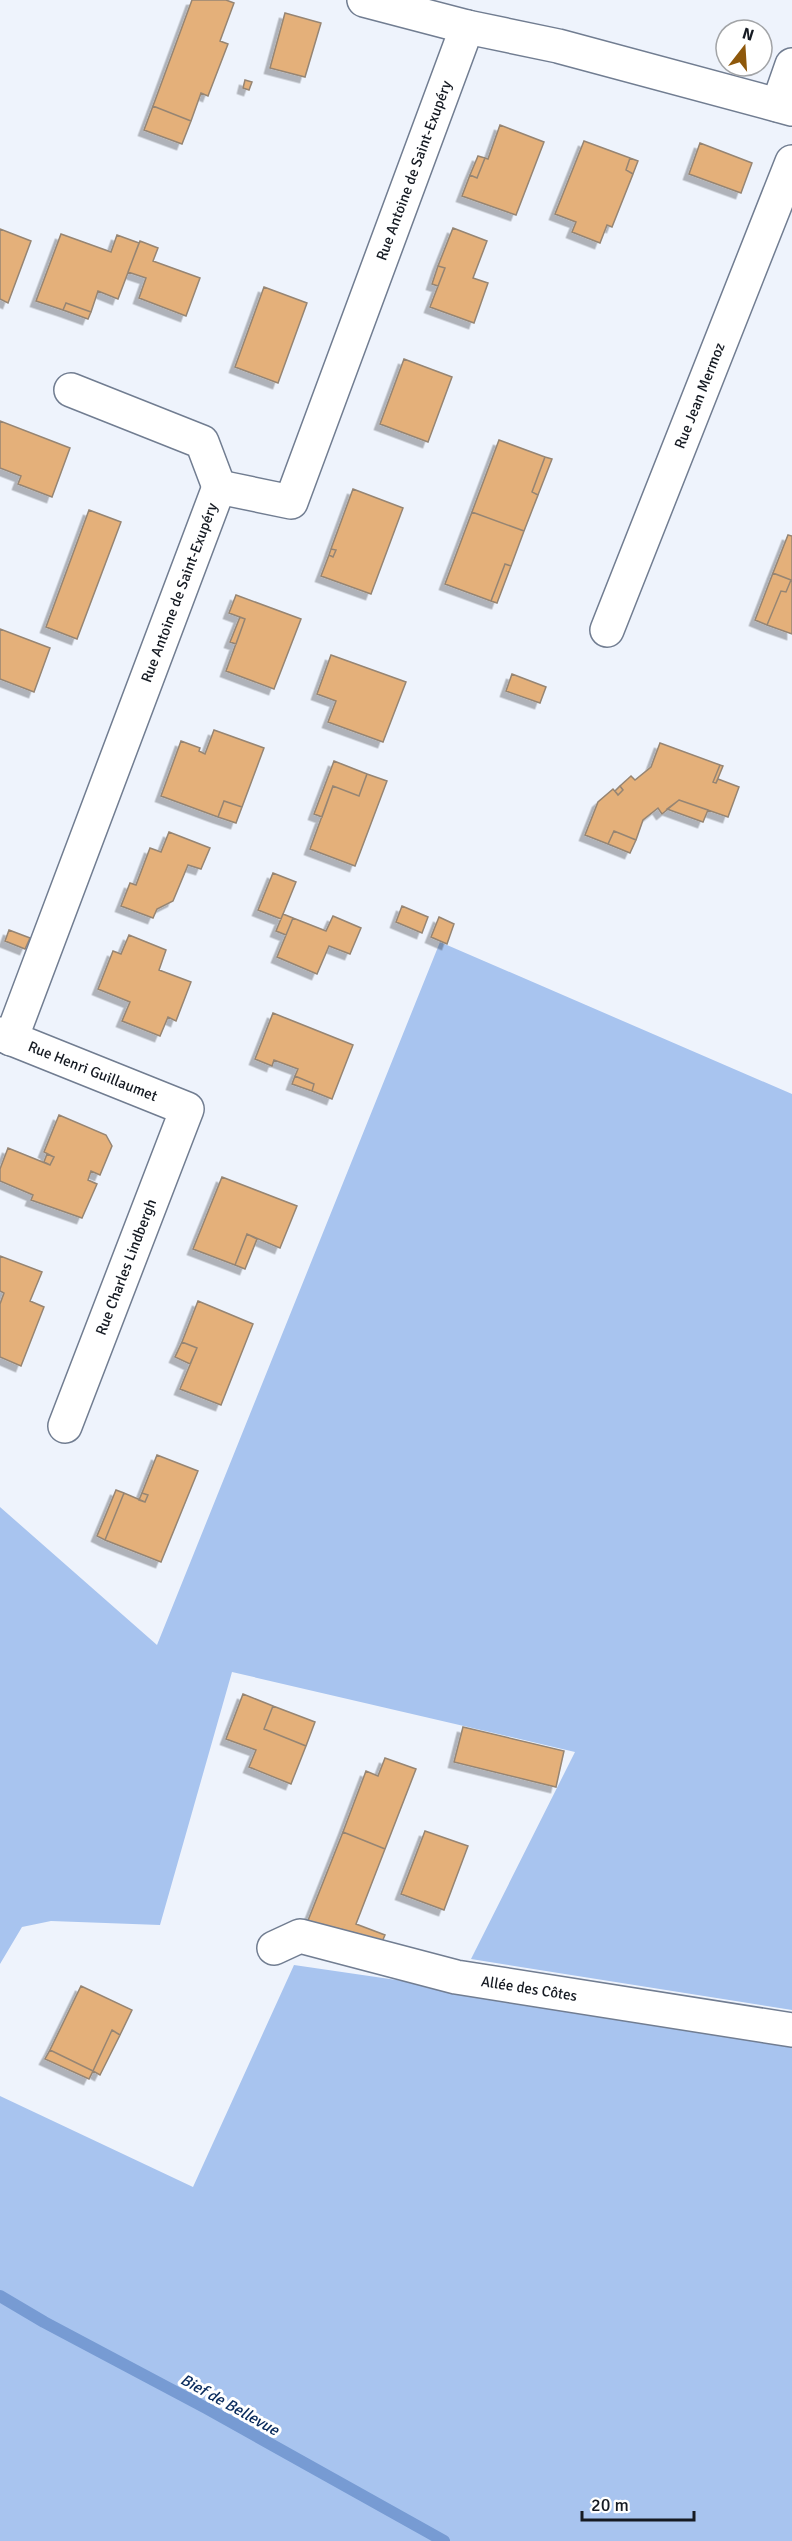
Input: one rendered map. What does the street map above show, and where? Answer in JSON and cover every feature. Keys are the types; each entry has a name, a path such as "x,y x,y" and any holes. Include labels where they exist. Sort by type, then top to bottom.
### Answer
{"street":[{"path":"364,0 467,27 558,46 785,107 792,65"},
{"name":"Rue Antoine de Saint-Exupéry","path":"6,1036 219,487 291,501 467,27"},
{"name":"Rue Jean Mermoz","path":"608,630 792,162"},
{"path":"71,390 202,442 219,487"},
{"name":"Rue Henri Guillaumet","path":"6,1036 187,1109"},
{"name":"Rue Charles Lindbergh","path":"65,1426 187,1109"},
{"name":"Allée des Côtes","path":"274,1948 300,1936 456,1977 792,2030"}],"shaded area":[{"path":"440,942 792,1094 792,2010 471,1959 575,1752 232,1672 160,1925 51,1921 22,1927 0,1964 0,1507 157,1645"},
{"path":"294,1965 465,1990 792,2045 792,2541 0,2541 0,2096 193,2187"}],"building":[{"path":"192,0 226,0 234,3 220,41 228,44 208,96 201,93 191,121 153,106"},
{"path":"285,13 321,23 305,77 270,68"},
{"path":"245,80 252,82 249,90 243,88"},
{"path":"153,106 191,121 182,144 144,130"},
{"path":"500,125 544,142 516,215 462,196 470,175 477,178 485,158 488,159"},
{"path":"584,141 630,158 626,170 633,174 612,227 607,225 600,243 572,232 576,222 555,214"},
{"path":"700,143 752,163 741,193 689,174"},
{"path":"478,156 485,158 477,178 470,175"},
{"path":"630,158 638,161 633,174 626,170"},
{"path":"453,228 487,241 473,278 488,283 474,323 430,307 445,268 438,266"},
{"path":"0,229 31,241 8,303 0,299"},
{"path":"61,234 111,252 117,235 139,243 118,299 98,291 91,312 66,303 63,310 36,301"},
{"path":"140,241 158,248 153,261 200,278 186,316 139,298 146,278 128,272"},
{"path":"438,266 445,268 438,286 432,284"},
{"path":"264,287 307,303 278,383 235,367"},
{"path":"66,303 91,312 88,319 63,310"},
{"path":"404,359 452,377 428,442 380,424"},
{"path":"0,421 70,448 52,497 18,484 21,476 0,468"},
{"path":"499,440 545,457 532,492 538,495 524,531 472,512"},
{"path":"545,457 552,459 538,495 532,492"},
{"path":"353,489 403,508 371,594 321,576 329,555 333,557 336,550 331,549"},
{"path":"89,510 121,522 77,639 46,627"},
{"path":"472,512 524,531 511,566 505,564 491,601 445,584"},
{"path":"788,535 792,536 792,634 767,625 781,591 786,592 791,580 773,573"},
{"path":"331,549 336,550 333,557 329,555"},
{"path":"505,564 511,566 497,603 491,601"},
{"path":"773,573 791,580 786,592 781,591 767,625 755,620"},
{"path":"236,595 301,619 274,689 226,671 245,619 229,613"},
{"path":"240,617 245,619 236,644 230,642"},
{"path":"0,629 50,648 34,692 0,679"},
{"path":"331,655 406,682 383,742 328,722 336,701 317,694"},
{"path":"512,674 546,687 540,703 506,691"},
{"path":"214,730 264,748 242,807 224,801 218,817 161,796 181,741 200,748 199,751 205,754"},
{"path":"660,743 720,765 713,782 716,783 718,779 739,787 728,817 679,800 662,814 658,808 643,820 636,840 614,831 608,844 585,835 598,802 613,789 618,795 623,790 620,786 631,776 635,780 651,767"},
{"path":"334,761 367,774 359,796 333,786 322,817 314,814"},
{"path":"720,765 723,766 716,783 713,782"},
{"path":"367,774 387,781 355,866 310,849 333,786 359,796"},
{"path":"620,786 623,790 618,795 615,791"},
{"path":"679,800 708,810 703,822 667,809"},
{"path":"224,801 242,807 236,823 218,817"},
{"path":"614,831 636,840 630,853 608,844"},
{"path":"169,832 210,848 201,869 188,865 173,901 157,909 153,918 121,906 130,883 136,885 150,848 161,852"},
{"path":"273,873 296,882 281,919 258,910"},
{"path":"402,906 428,917 422,933 396,922"},
{"path":"283,914 293,918 286,935 276,931"},
{"path":"333,916 361,928 350,954 329,946 317,974 277,957 293,918 326,931"},
{"path":"439,917 454,924 447,944 431,937"},
{"path":"9,930 30,938 25,949 5,941"},
{"path":"129,935 166,950 159,970 191,982 176,1021 168,1017 160,1036 122,1021 130,1002 98,989 113,951 121,954"},
{"path":"273,1013 353,1045 332,1099 312,1091 314,1084 295,1076 298,1069 274,1060 272,1066 255,1059"},
{"path":"295,1076 314,1084 312,1091 292,1084"},
{"path":"59,1115 106,1135 112,1146 100,1175 91,1171 88,1180 97,1184 82,1218 31,1200 33,1195 0,1181 0,1169 8,1148 50,1165 54,1157 44,1152"},
{"path":"47,1154 54,1157 50,1165 44,1162"},
{"path":"222,1177 297,1206 280,1248 247,1234 235,1265 193,1249"},
{"path":"247,1234 257,1239 245,1269 235,1265"},
{"path":"0,1256 42,1272 30,1301 44,1307 21,1366 0,1357 0,1304 4,1293 0,1291"},
{"path":"198,1301 253,1324 221,1405 180,1389 197,1348 182,1342"},
{"path":"182,1342 197,1348 190,1364 175,1357"},
{"path":"157,1455 198,1471 161,1562 105,1540 124,1493 145,1502 148,1495 142,1493"},
{"path":"116,1490 124,1493 105,1540 97,1536"},
{"path":"142,1493 148,1495 145,1502 139,1500"},
{"path":"243,1694 273,1706 264,1729 306,1746 291,1784 249,1767 256,1750 226,1739"},
{"path":"273,1706 315,1722 306,1746 264,1729"},
{"path":"463,1727 564,1751 556,1787 454,1762"},
{"path":"385,1758 416,1769 385,1849 343,1832 366,1771 378,1776"},
{"path":"425,1831 468,1846 444,1910 401,1894"},
{"path":"343,1832 385,1849 356,1924 385,1935 378,1951 307,1923"},
{"path":"81,1986 132,2010 120,2035 112,2030 93,2071 50,2050"},
{"path":"112,2030 120,2035 100,2075 93,2071"},
{"path":"50,2050 93,2071 89,2079 45,2059"}],"waterway":[{"name":"Bief de Bellevue","path":"0,2296 444,2541"}]}
